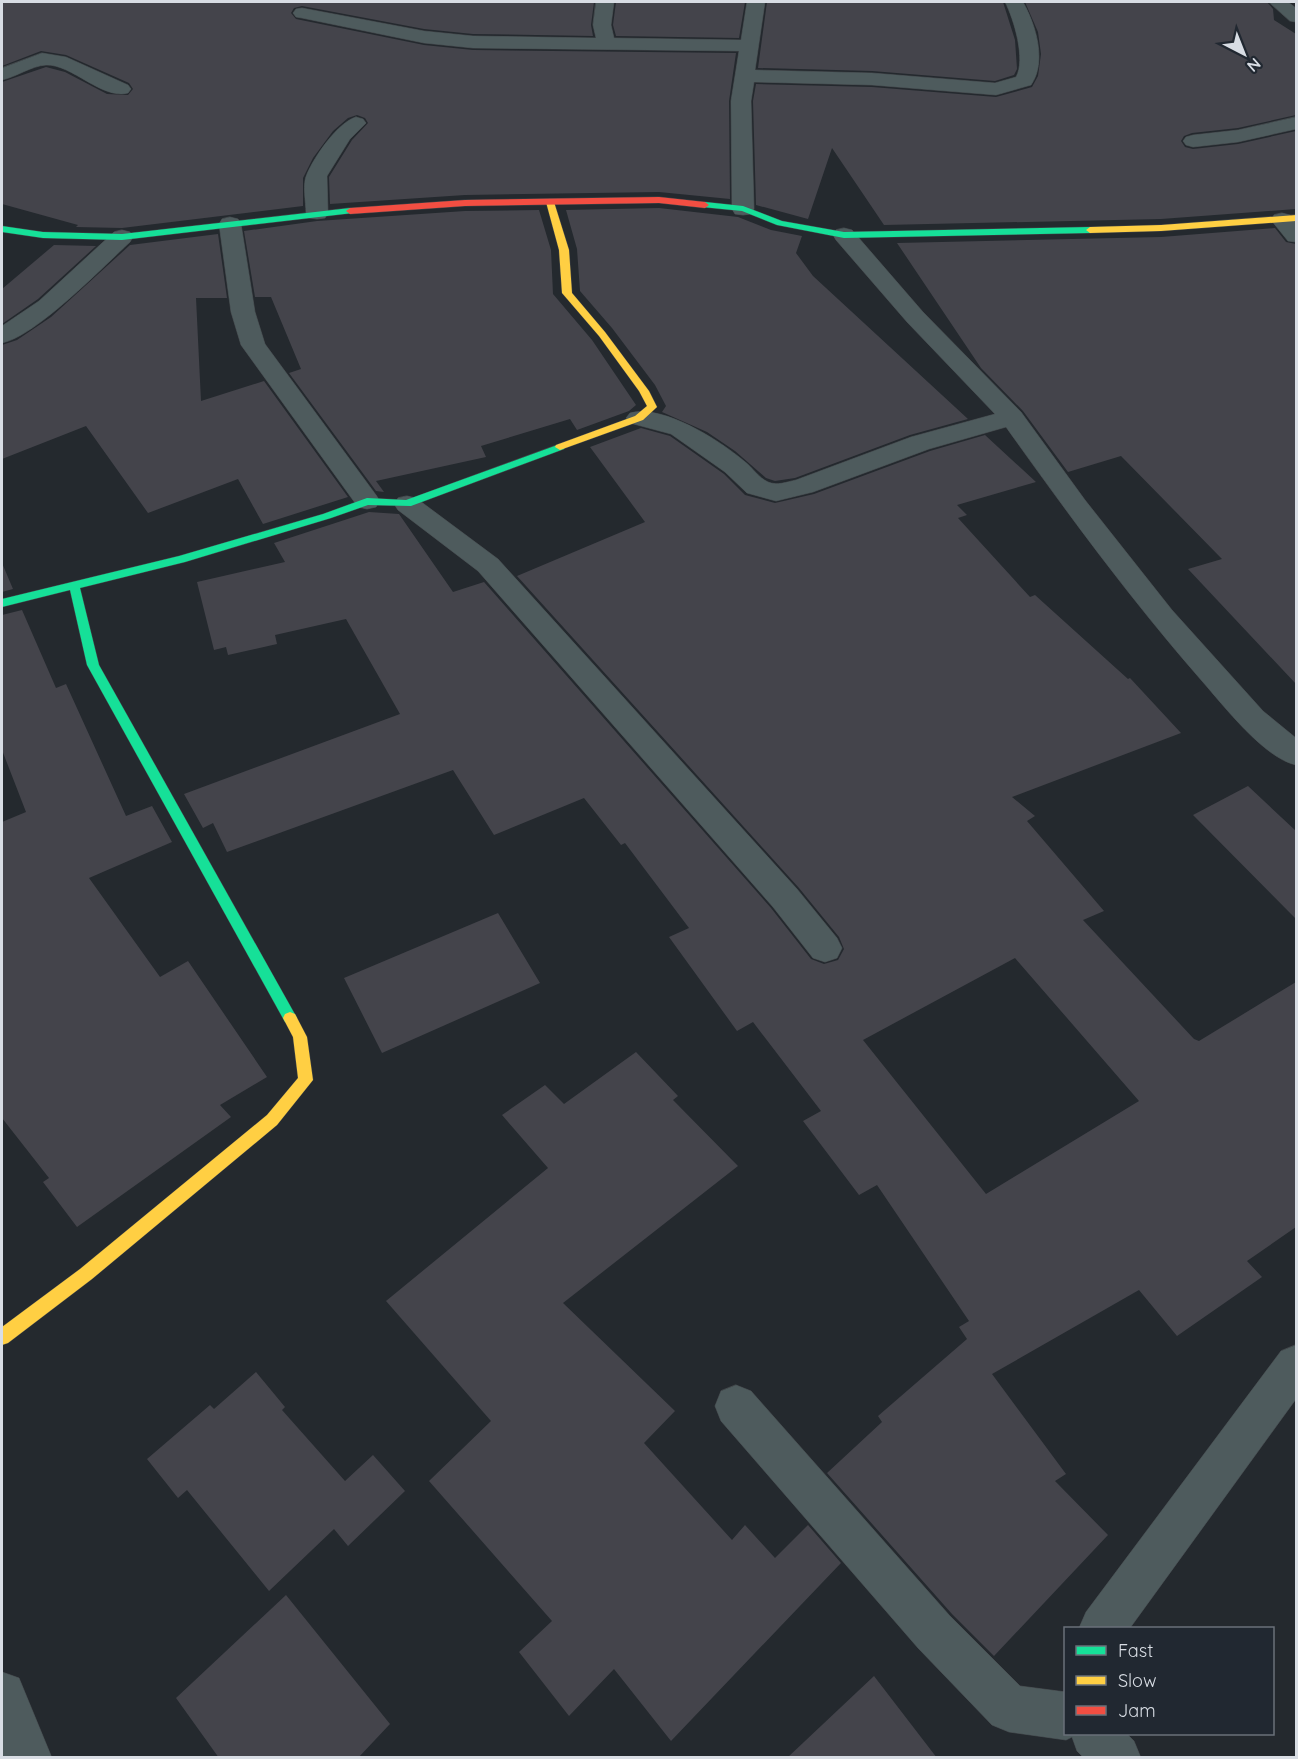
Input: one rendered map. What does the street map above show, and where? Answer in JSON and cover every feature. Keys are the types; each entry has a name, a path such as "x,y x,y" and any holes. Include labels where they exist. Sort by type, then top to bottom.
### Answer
{"street":[{"path":"313,2 302,13 424,37 473,42 750,46"},
{"path":"605,2 602,25 606,43"},
{"path":"743,209 741,100 756,2"},
{"path":"745,76 872,79 996,89 1009,86 1024,81 1030,70 1020,13 1014,2"},
{"path":"1278,2 1296,17"},
{"path":"2,74 42,59 59,61 122,89"},
{"path":"318,213 316,176 342,135 356,123"},
{"path":"1193,141 1238,136 1296,123"},
{"path":"2,229 43,235 122,237 318,213 465,203 659,200 743,209 780,223 844,235 987,230 1292,225"},
{"path":"2,603 181,559 327,516 368,501 406,504 639,418 652,407 644,391 602,334 567,293 564,250 550,202"},
{"path":"230,225 243,312 253,345 368,501"},
{"path":"844,235 915,317 1012,417 1076,506 1162,617 1252,719 1296,754"},
{"path":"2,336 47,306 122,237"},
{"path":"639,418 680,429 734,466 756,487 776,493 804,486 920,443 1012,417"},
{"path":"406,504 488,565 785,898 825,948"},
{"path":"2,1338 86,1274 272,1120 306,1080 300,1037 93,665 74,585"},
{"path":"1103,1627 1296,1365"},
{"path":"736,1406 934,1632 1009,1708 1064,1716"},
{"path":"2,1695 28,1758"},
{"path":"1095,1735 1117,1758"}],"building":[{"path":"2,2 594,2 591,25 593,36 473,34 424,29 302,6 294,8 291,13 296,19 424,45 473,50 736,53 729,101 730,199 659,192 465,195 330,204 329,177 352,140 368,123 365,118 357,115 348,118 333,131 313,158 303,178 303,206 122,228 76,227 78,225 2,204 2,82 46,67 65,72 107,94 128,95 133,89 129,83 66,55 41,51 2,66"},
{"path":"616,2 745,2 739,38 616,36 613,25"},
{"path":"767,2 1003,2 1015,40 1017,69 1014,75 995,81 872,71 758,68"},
{"path":"1025,2 1267,2 1273,9 1274,20 1296,34 1296,115 1238,128 1192,133 1184,136 1181,141 1185,147 1193,149 1238,144 1296,131 1296,209 1161,219 884,225 832,148 808,219 756,205 753,101 756,84 872,87 996,97 1032,87 1038,76 1041,54 1038,32"},
{"path":"659,208 738,217 771,230 802,236 796,253 813,276 968,419 910,435 795,478 775,481 766,478 735,451 707,432 662,412 666,406 655,385 612,328 580,291 577,249 566,210"},
{"path":"539,210 551,250 553,294 592,340 636,405 629,411 577,430 570,419 481,446 486,457 376,481 384,492 376,491 289,373 301,369 271,297 255,297 244,231 317,221 465,211"},
{"path":"1275,228 1286,242 1296,244 1296,684 1188,569 1222,559 1121,456 1068,472 1023,411 981,368 897,243 1161,237"},
{"path":"218,234 227,298 196,298 201,401 264,381 348,497 263,524 238,479 148,513 86,426 2,459 2,345 17,340 51,317 130,245"},
{"path":"54,245 96,246 38,299 2,324 2,289"},
{"path":"641,428 670,436 724,474 745,495 775,503 814,494 930,451 985,435 1036,482 957,505 967,515 958,518 1030,597 1035,595 1128,679 1130,678 1181,733 1012,797 1035,816 1027,821 1104,911 1083,920 1194,1039 1199,1041 1296,982 1296,1227 1247,1261 1262,1277 1177,1336 1139,1290 992,1374 1066,1474 1055,1481 1108,1535 994,1656 952,1614 827,1473 882,1422 878,1416 967,1339 959,1327 969,1321 877,1185 859,1195 803,1121 821,1111 753,1022 737,1031 669,937 689,928 625,843 621,845 584,798 494,835 453,770 227,852 213,823 203,828 184,794 400,714 346,619 275,635 277,644 228,655 226,647 214,650 197,582 285,562 274,543 369,512 399,514 453,592 484,582 771,908 811,959 824,964 838,960 844,949 839,937 799,888 517,576 645,522 590,447","holes":["1015,958 1139,1101 986,1194 863,1040"]},
{"path":"2,563 13,589 2,592"},
{"path":"22,610 56,688 66,684 126,816 152,806 172,842 89,878 160,977 188,961 267,1077 220,1105 231,1117 77,1227 43,1182 49,1178 2,1118 2,822 26,812 2,750 2,615"},
{"path":"1248,786 1296,831 1296,919 1193,815"},
{"path":"498,913 540,983 382,1053 344,978"},
{"path":"636,1052 678,1096 673,1100 738,1166 563,1303 675,1411 644,1443 732,1540 745,1525 775,1558 808,1525 841,1563 671,1741 614,1669 569,1716 519,1652 552,1621 429,1481 491,1421 386,1301 548,1168 502,1115 545,1085 564,1104"},
{"path":"256,1372 285,1407 282,1410 345,1481 373,1455 405,1491 348,1546 334,1529 269,1591 187,1490 178,1498 147,1459 210,1405 214,1409"},
{"path":"286,1595 390,1724 358,1758 219,1758 176,1698"},
{"path":"874,1676 937,1758 787,1758"}],"traffic: fast":[{"path":"705,205 743,209 780,223 844,235 1090,230"},
{"path":"2,229 43,235 122,237 350,211"},
{"path":"2,603 181,559 327,516 367,501 407,504 560,447"},
{"path":"74,585 93,665 290,1018"}],"traffic: slow":[{"path":"550,202 564,250 567,293 602,334 644,391 652,407 639,418 560,447"},
{"path":"1090,230 1161,228 1296,218"},
{"path":"2,1337 86,1274 272,1120 306,1080 300,1037 290,1018"}],"traffic: jam":[{"path":"350,211 465,203 659,200 705,205"}]}
